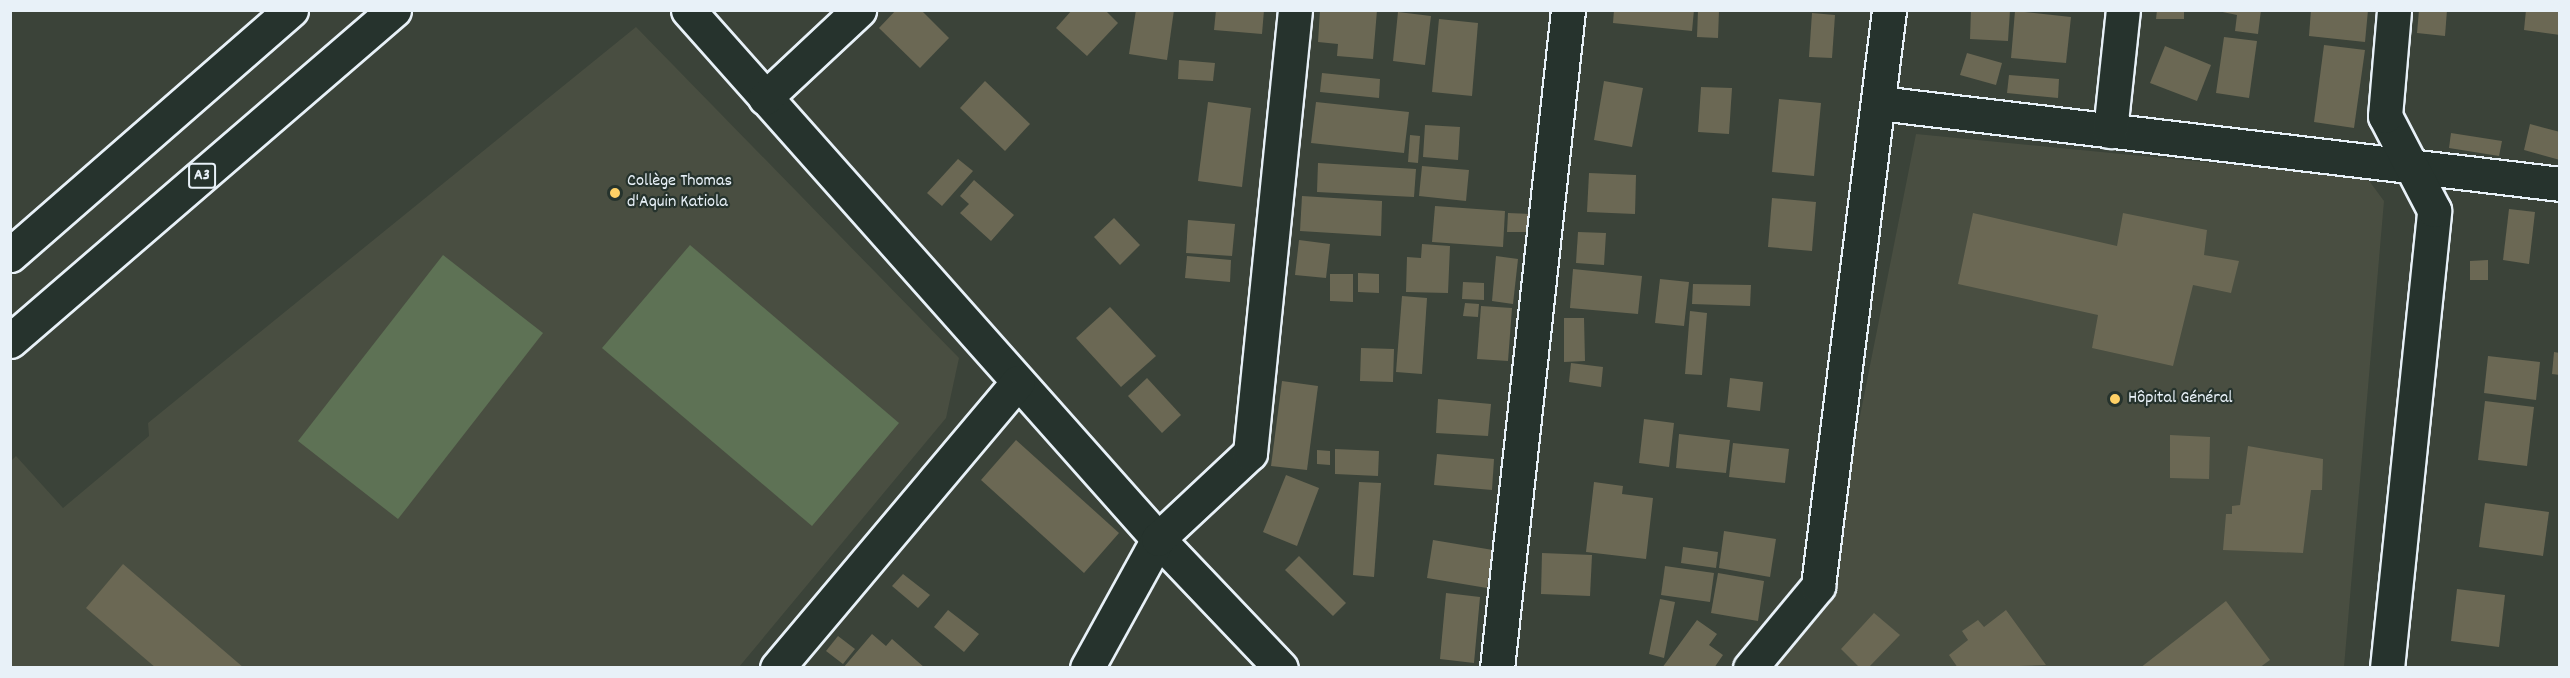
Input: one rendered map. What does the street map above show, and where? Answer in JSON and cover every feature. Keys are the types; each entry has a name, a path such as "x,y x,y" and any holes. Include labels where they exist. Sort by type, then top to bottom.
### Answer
{"main road":[{"path":"10,255 291,10"},
{"name":"A3","path":"10,341 394,10"},
{"path":"688,10 1158,539 1281,668"},
{"path":"765,98 859,10"},
{"path":"1087,668 1158,539 1250,453 1295,10"},
{"path":"1497,668 1568,10"},
{"path":"1749,668 1818,586 1889,10"},
{"path":"2110,131 2123,10"},
{"path":"2386,668 2434,210 2385,116 2394,10"},
{"path":"1879,103 2559,184"},
{"path":"777,668 1018,382"}],"shaded area":[{"name":"Collège Thomas d'Aquin Katiola","path":"636,27 959,358 946,418 739,667 11,667 10,462 16,456 63,508 149,436 148,423"},
{"name":"Hôpital Général","path":"1916,134 2367,178 2384,201 2344,667 1761,668 1824,597"}],"green space":[{"path":"690,245 899,423 812,526 602,348"},
{"path":"443,255 543,333 398,519 298,441"}],"building":[{"path":"896,10 921,10 949,38 920,68 879,28"},
{"path":"1072,10 1105,10 1118,23 1087,56 1056,28"},
{"path":"1136,10 1174,10 1167,60 1129,54"},
{"path":"1216,10 1264,10 1262,34 1214,30"},
{"path":"1320,10 1377,10 1373,59 1337,56 1338,44 1318,42"},
{"path":"1614,10 1694,10 1692,31 1613,23"},
{"path":"1698,10 1719,10 1718,38 1697,37"},
{"path":"1971,10 2010,10 2008,41 1970,39"},
{"path":"2157,10 2184,10 2184,19 2156,19"},
{"path":"2213,10 2261,10 2258,34 2235,31 2237,15"},
{"path":"2311,10 2368,10 2365,42 2309,36"},
{"path":"2419,10 2447,10 2445,36 2417,33"},
{"path":"2526,10 2560,10 2560,35 2524,30"},
{"path":"2015,11 2071,17 2066,63 2011,58"},
{"path":"1398,12 1431,16 1425,65 1393,61"},
{"path":"1812,13 1835,15 1832,58 1809,57"},
{"path":"1439,19 1478,23 1472,96 1432,92"},
{"path":"2224,37 2257,41 2249,98 2216,93"},
{"path":"2324,45 2365,50 2354,128 2314,122"},
{"path":"2165,46 2211,65 2197,101 2150,83"},
{"path":"1967,53 2002,63 1996,85 1960,75"},
{"path":"1179,60 1215,63 1213,81 1178,79"},
{"path":"1322,73 1380,79 1379,98 1320,92"},
{"path":"2009,75 2059,79 2058,98 2007,93"},
{"path":"985,81 1030,124 1005,151 960,108"},
{"path":"1604,81 1643,88 1632,147 1594,140"},
{"path":"1701,87 1732,88 1729,134 1698,132"},
{"path":"1779,99 1821,103 1814,176 1772,172"},
{"path":"1208,102 1251,108 1242,187 1198,181"},
{"path":"1316,102 1409,112 1404,153 1311,143"},
{"path":"2530,124 2560,132 2560,160 2524,150"},
{"path":"1425,125 1460,127 1458,160 1423,157"},
{"path":"2451,133 2502,141 2499,156 2449,148"},
{"path":"1410,135 1420,136 1418,163 1408,162"},
{"path":"958,159 973,171 942,206 927,193"},
{"path":"1318,163 1416,169 1414,197 1317,192"},
{"path":"1422,166 1469,170 1466,201 1419,196"},
{"path":"1589,173 1636,175 1635,214 1587,212"},
{"path":"974,180 1014,215 991,241 960,213 969,204 960,196"},
{"path":"1302,196 1382,201 1381,236 1300,231"},
{"path":"1772,198 1816,202 1812,251 1768,247"},
{"path":"1435,206 1505,211 1503,247 1432,242"},
{"path":"2509,209 2535,212 2529,264 2503,260"},
{"path":"1508,213 1529,214 1528,232 1507,232"},
{"path":"1973,213 2117,246 2123,213 2207,230 2204,255 2239,261 2231,293 2193,285 2173,366 2092,348 2098,315 1958,284"},
{"path":"1114,218 1140,245 1120,265 1094,237"},
{"path":"1188,220 1235,224 1232,256 1186,253"},
{"path":"1578,232 1606,233 1604,265 1576,263"},
{"path":"1299,240 1330,244 1326,278 1295,275"},
{"path":"1422,244 1450,246 1448,293 1406,292 1407,257 1421,258"},
{"path":"1187,256 1231,260 1230,282 1185,278"},
{"path":"1496,256 1518,259 1513,304 1492,301"},
{"path":"2488,260 2488,280 2470,280 2470,261"},
{"path":"1573,269 1642,276 1638,314 1570,308"},
{"path":"1358,273 1379,274 1379,293 1358,292"},
{"path":"1330,274 1353,274 1353,302 1330,301"},
{"path":"1660,279 1689,282 1684,326 1655,323"},
{"path":"1463,282 1484,283 1484,300 1462,299"},
{"path":"1693,284 1751,285 1750,306 1692,304"},
{"path":"1402,296 1427,298 1422,374 1396,372"},
{"path":"1465,303 1479,304 1478,317 1463,316"},
{"path":"1481,306 1512,308 1508,361 1477,359"},
{"path":"1110,307 1156,356 1121,387 1076,338"},
{"path":"1690,311 1707,313 1702,375 1685,374"},
{"path":"1564,318 1584,318 1585,361 1564,362"},
{"path":"1361,348 1394,349 1393,382 1360,381"},
{"path":"2554,352 2560,353 2560,375 2552,374"},
{"path":"2488,356 2540,362 2536,400 2484,393"},
{"path":"1571,363 1603,367 1601,387 1569,382"},
{"path":"1147,378 1181,415 1162,433 1128,396"},
{"path":"1730,378 1763,382 1760,411 1727,407"},
{"path":"1282,381 1318,386 1307,470 1271,466"},
{"path":"1438,399 1491,404 1488,436 1436,433"},
{"path":"2485,401 2534,407 2527,466 2478,460"},
{"path":"1644,419 1674,423 1669,467 1639,463"},
{"path":"1679,434 1730,440 1726,473 1676,468"},
{"path":"2170,435 2210,437 2209,479 2170,478"},
{"path":"1016,440 1119,533 1084,573 981,480"},
{"path":"1733,443 1789,449 1785,483 1729,477"},
{"path":"2248,446 2323,459 2322,490 2311,490 2303,553 2223,550 2226,514 2232,514 2232,506 2240,505"},
{"path":"1335,449 1379,451 1378,476 1335,474"},
{"path":"1317,450 1330,451 1330,465 1317,464"},
{"path":"1437,454 1494,459 1492,490 1434,485"},
{"path":"1286,475 1319,488 1297,546 1263,532"},
{"path":"1359,482 1381,483 1374,577 1353,575"},
{"path":"1594,482 1623,486 1622,494 1653,498 1646,559 1586,552"},
{"path":"2485,503 2549,512 2543,556 2479,547"},
{"path":"1724,531 1776,539 1770,577 1719,568"},
{"path":"1433,540 1493,550 1487,588 1427,578"},
{"path":"1683,547 1718,552 1716,568 1681,563"},
{"path":"1542,553 1592,555 1590,596 1541,594"},
{"path":"1299,556 1346,603 1333,616 1285,570"},
{"path":"123,564 244,668 156,668 86,608"},
{"path":"1665,566 1714,573 1710,602 1661,595"},
{"path":"1718,573 1764,581 1758,621 1711,613"},
{"path":"903,574 930,595 918,608 892,586"},
{"path":"2457,589 2505,595 2499,647 2451,641"},
{"path":"1446,593 1480,597 1474,663 1440,659"},
{"path":"1660,599 1675,602 1664,658 1649,654"},
{"path":"2226,601 2270,660 2259,668 2140,668"},
{"path":"948,610 979,634 964,652 934,627"},
{"path":"2006,610 2046,665 1958,668 1949,655 1968,640 1962,631 1978,620 1984,627"},
{"path":"1874,613 1900,635 1868,668 1860,668 1841,649"},
{"path":"1697,620 1717,634 1709,645 1723,655 1714,668 1662,668"},
{"path":"872,634 886,646 892,639 925,668 843,668"},
{"path":"838,636 855,649 843,664 826,651"}],"place":[{"name":"Collège Thomas d'Aquin Katiola","path":"615,193"},
{"name":"Hôpital Général","path":"2115,399"}]}
